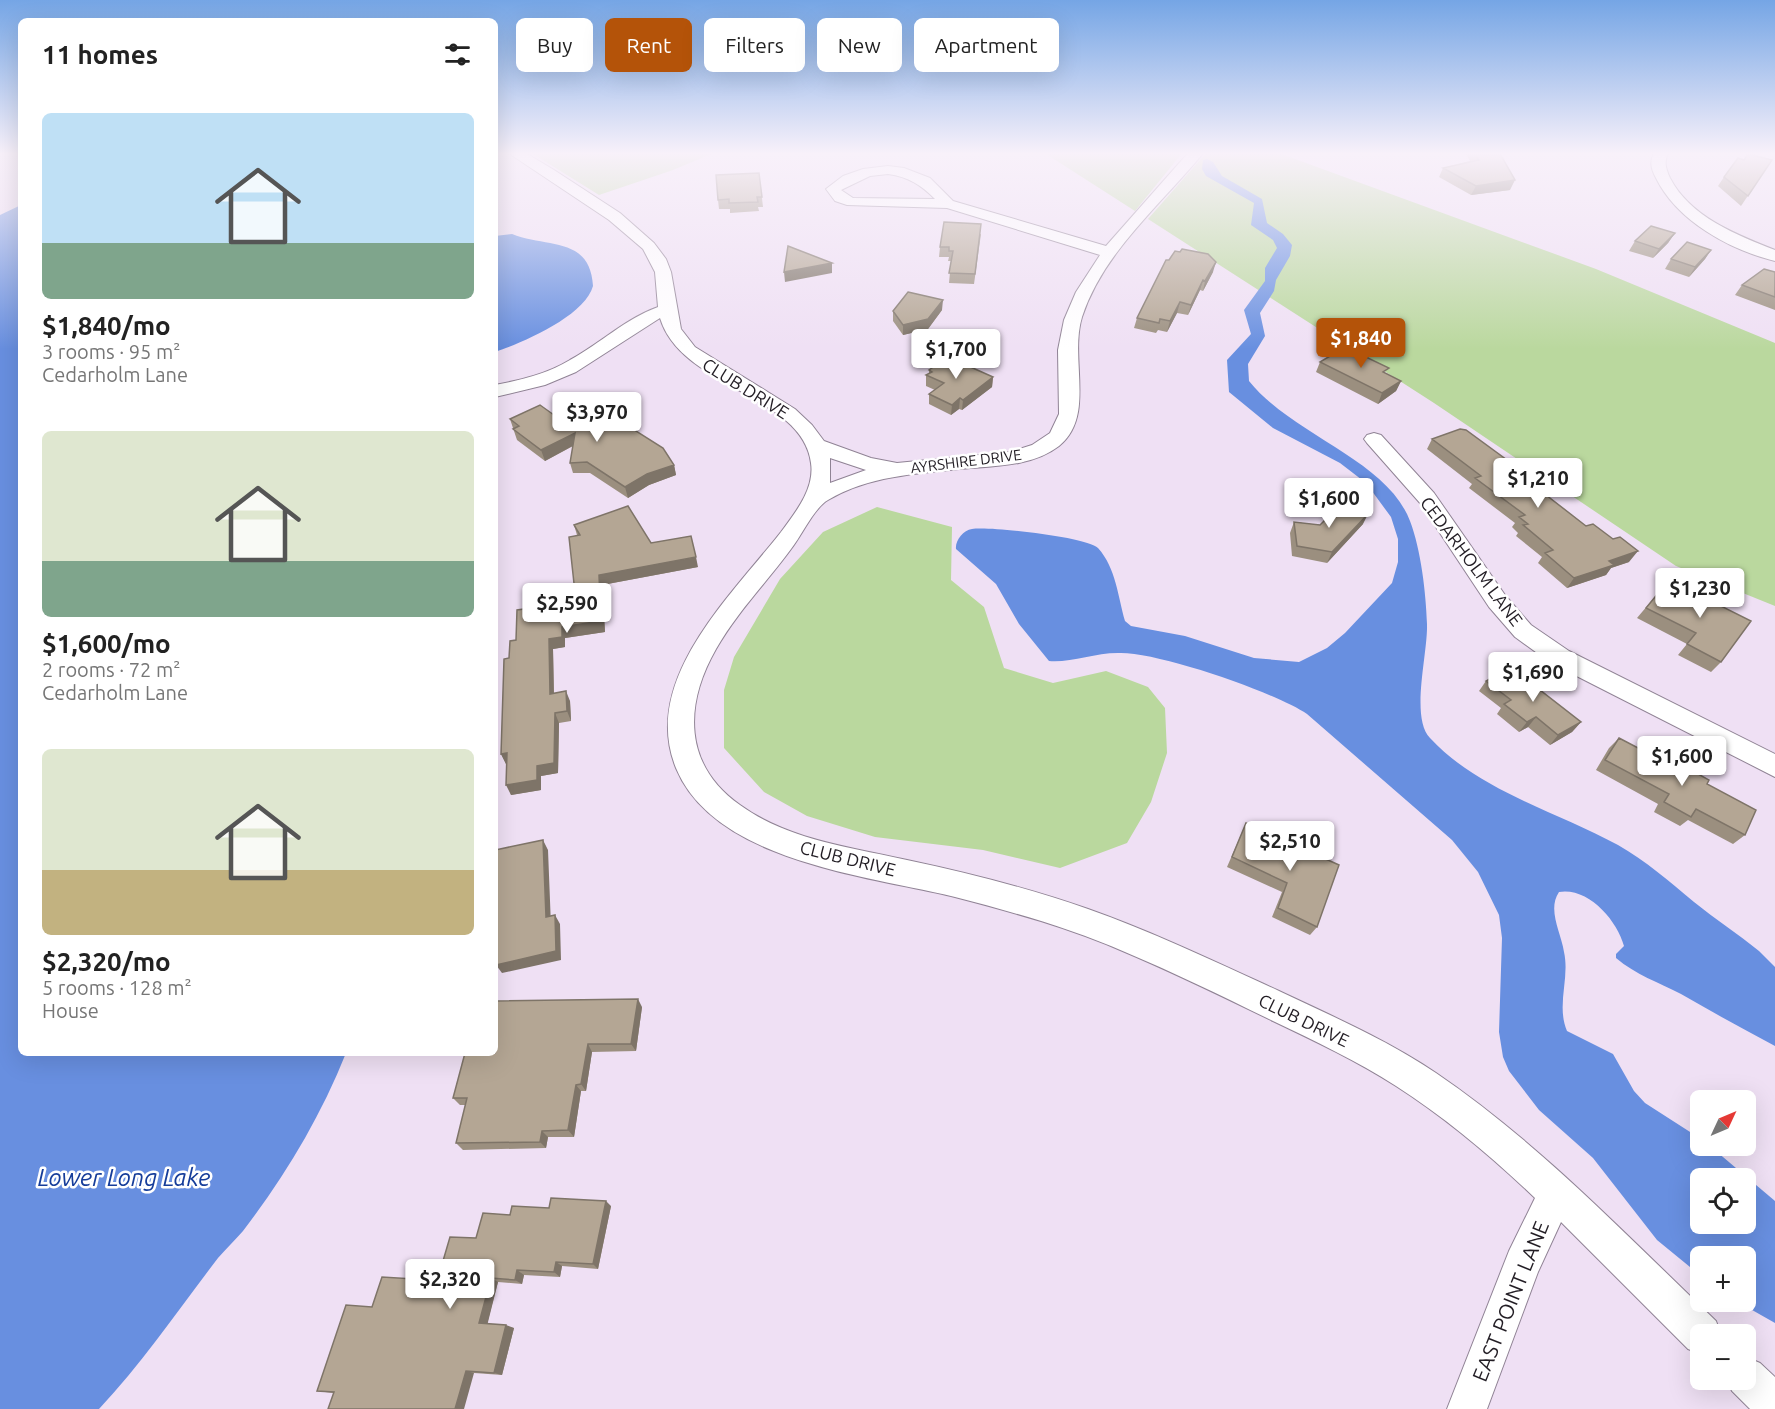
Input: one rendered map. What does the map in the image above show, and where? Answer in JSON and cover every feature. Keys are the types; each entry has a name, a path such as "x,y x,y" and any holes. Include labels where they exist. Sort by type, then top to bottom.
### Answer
{"street":[{"name":"CLUB DRIVE","path":"614,218 647,245 658,259 663,273 665,310 669,327 687,349 785,412 807,430 818,446 823,470 815,497 792,534 706,645 691,677 682,712 683,749 692,774 708,795 738,819 782,840 806,848 1018,899 1136,942 1370,1052 1425,1086 1486,1132 1556,1194 1691,1324"},
{"path":"994,218 1111,253"},
{"name":"AYRSHIRE DRIVE","path":"815,497 869,476 898,469 1011,458 1043,448 1058,436 1063,430 1069,410 1066,355 1071,327 1088,289 1111,253 1141,218"},
{"path":"1703,218 1736,239 1775,256"},
{"path":"498,390 529,384 563,371 589,356 628,326 665,310"},
{"name":"CEDARHOLM LANE","path":"1374,439 1426,498 1497,601 1523,631 1560,657 1775,766"},
{"name":"AYRSHIRE DRIVE","path":"818,446 867,464 898,469"},
{"name":"EAST POINT LANE","path":"1467,1409 1522,1264 1556,1194"},
{"path":"1756,1387 1775,1405"}],"green space":[{"path":"1456,218 1596,269 1775,343 1775,606 1676,566 1434,403 1148,219"},
{"path":"877,507 952,527 951,580 984,607 1004,668 1053,683 1106,671 1148,687 1165,708 1167,753 1151,802 1127,843 1060,868 983,850 875,837 807,816 764,792 724,748 724,690 734,657 780,579 823,532"}],"water":[{"name":"Lower Long Lake","path":"0,218 18,218 18,1056 345,1056 313,1123 273,1189 243,1231 218,1258 146,1354 99,1409 0,1409"},
{"path":"1252,218 1266,218 1267,223 1283,234 1292,245 1290,256 1276,280 1274,291 1260,313 1265,336 1248,364 1249,381 1267,400 1289,417 1360,464 1381,481 1398,500 1410,521 1420,558 1425,599 1427,637 1421,684 1421,716 1430,738 1471,772 1495,786 1618,845 1638,858 1759,951 1775,967 1775,1046 1681,994 1639,974 1616,958 1616,954 1624,946 1620,936 1608,916 1590,900 1570,892 1559,892 1556,899 1554,906 1556,921 1565,962 1563,1011 1567,1031 1613,1054 1634,1091 1645,1103 1690,1132 1690,1156 1722,1156 1736,1168 1690,1168 1690,1234 1756,1234 1756,1185 1775,1201 1775,1323 1756,1312 1756,1246 1690,1246 1690,1267 1657,1240 1593,1158 1539,1110 1509,1071 1503,1057 1499,1032 1502,938 1499,915 1478,872 1452,840 1307,714 1270,695 1189,666 1139,655 1112,653 1049,661 1019,624 996,584 956,549 960,536 972,529 1038,533 1090,544 1098,548 1109,564 1125,621 1131,626 1185,636 1254,658 1299,662 1327,648 1345,633 1392,583 1398,562 1398,539 1391,517 1366,483 1340,463 1273,428 1229,392 1227,360 1251,334 1244,310 1265,281 1265,268 1277,248 1273,240 1251,225"},
{"path":"512,234 564,246 575,251 584,259 590,270 593,286 588,297 566,318 536,335 498,351 498,236"}],"building":[{"path":"944,222 981,224 975,274 949,273 953,251 949,251 949,247 940,247"},
{"path":"1651,226 1675,233 1659,249 1635,241"},
{"path":"1687,242 1711,250 1695,267 1671,259"},
{"path":"788,246 832,263 784,272"},
{"path":"1182,249 1208,254 1216,262 1205,281 1203,280 1191,305 1180,302 1170,321 1160,319 1159,323 1137,318 1166,260 1169,260 1175,251 1180,252"},
{"path":"1764,269 1775,272 1775,297 1742,285"},
{"path":"908,292 943,300 928,319 903,325 893,311"},
{"path":"1345,347 1389,368 1383,372 1401,381 1382,393 1320,362"},
{"path":"948,357 993,377 963,400 960,398 952,405 929,394 944,383 926,375 932,372 929,370"},
{"path":"540,405 575,430 578,414 595,405 663,448 674,465 647,474 625,487 587,462 570,463 575,433 541,450 513,429 519,426 510,419"},
{"path":"1460,429 1466,430 1533,479 1528,481 1586,526 1593,524 1613,539 1620,537 1638,551 1609,561 1614,565 1574,578 1545,553 1553,550 1523,525 1528,524 1519,517 1525,515 1475,478 1481,476 1432,439"},
{"path":"1343,502 1368,514 1332,552 1297,546 1294,522 1320,525"},
{"path":"628,506 651,543 691,536 696,557 599,575 601,621 562,627 562,637 549,639 550,694 566,691 567,711 555,713 554,763 537,766 537,780 506,785 507,753 501,754 504,659 509,658 510,641 516,640 517,610 576,602 569,537 580,535 574,525"},
{"path":"1669,580 1751,621 1721,662 1687,644 1696,633 1646,608"},
{"path":"1507,669 1532,689 1536,687 1581,722 1558,735 1536,717 1527,722 1504,704 1511,700 1486,681"},
{"path":"1619,738 1682,771 1684,766 1709,780 1707,784 1756,810 1745,835 1696,809 1691,817 1664,802 1669,794 1605,760"},
{"path":"1246,823 1339,865 1317,927 1278,908 1287,883 1232,857"},
{"path":"543,840 546,917 555,915 556,951 498,965 498,849"},
{"path":"638,999 631,1044 588,1044 581,1084 576,1085 568,1130 542,1131 540,1142 456,1143 467,1098 453,1098 464,1056 498,1056 498,1001"},
{"path":"551,1198 606,1201 593,1264 556,1262 554,1272 517,1270 515,1280 491,1278 479,1323 506,1325 494,1373 466,1371 455,1409 328,1409 334,1392 317,1391 346,1305 372,1307 382,1277 414,1279 420,1260 443,1261 450,1237 476,1238 483,1213 510,1215 512,1206 549,1208"}]}
